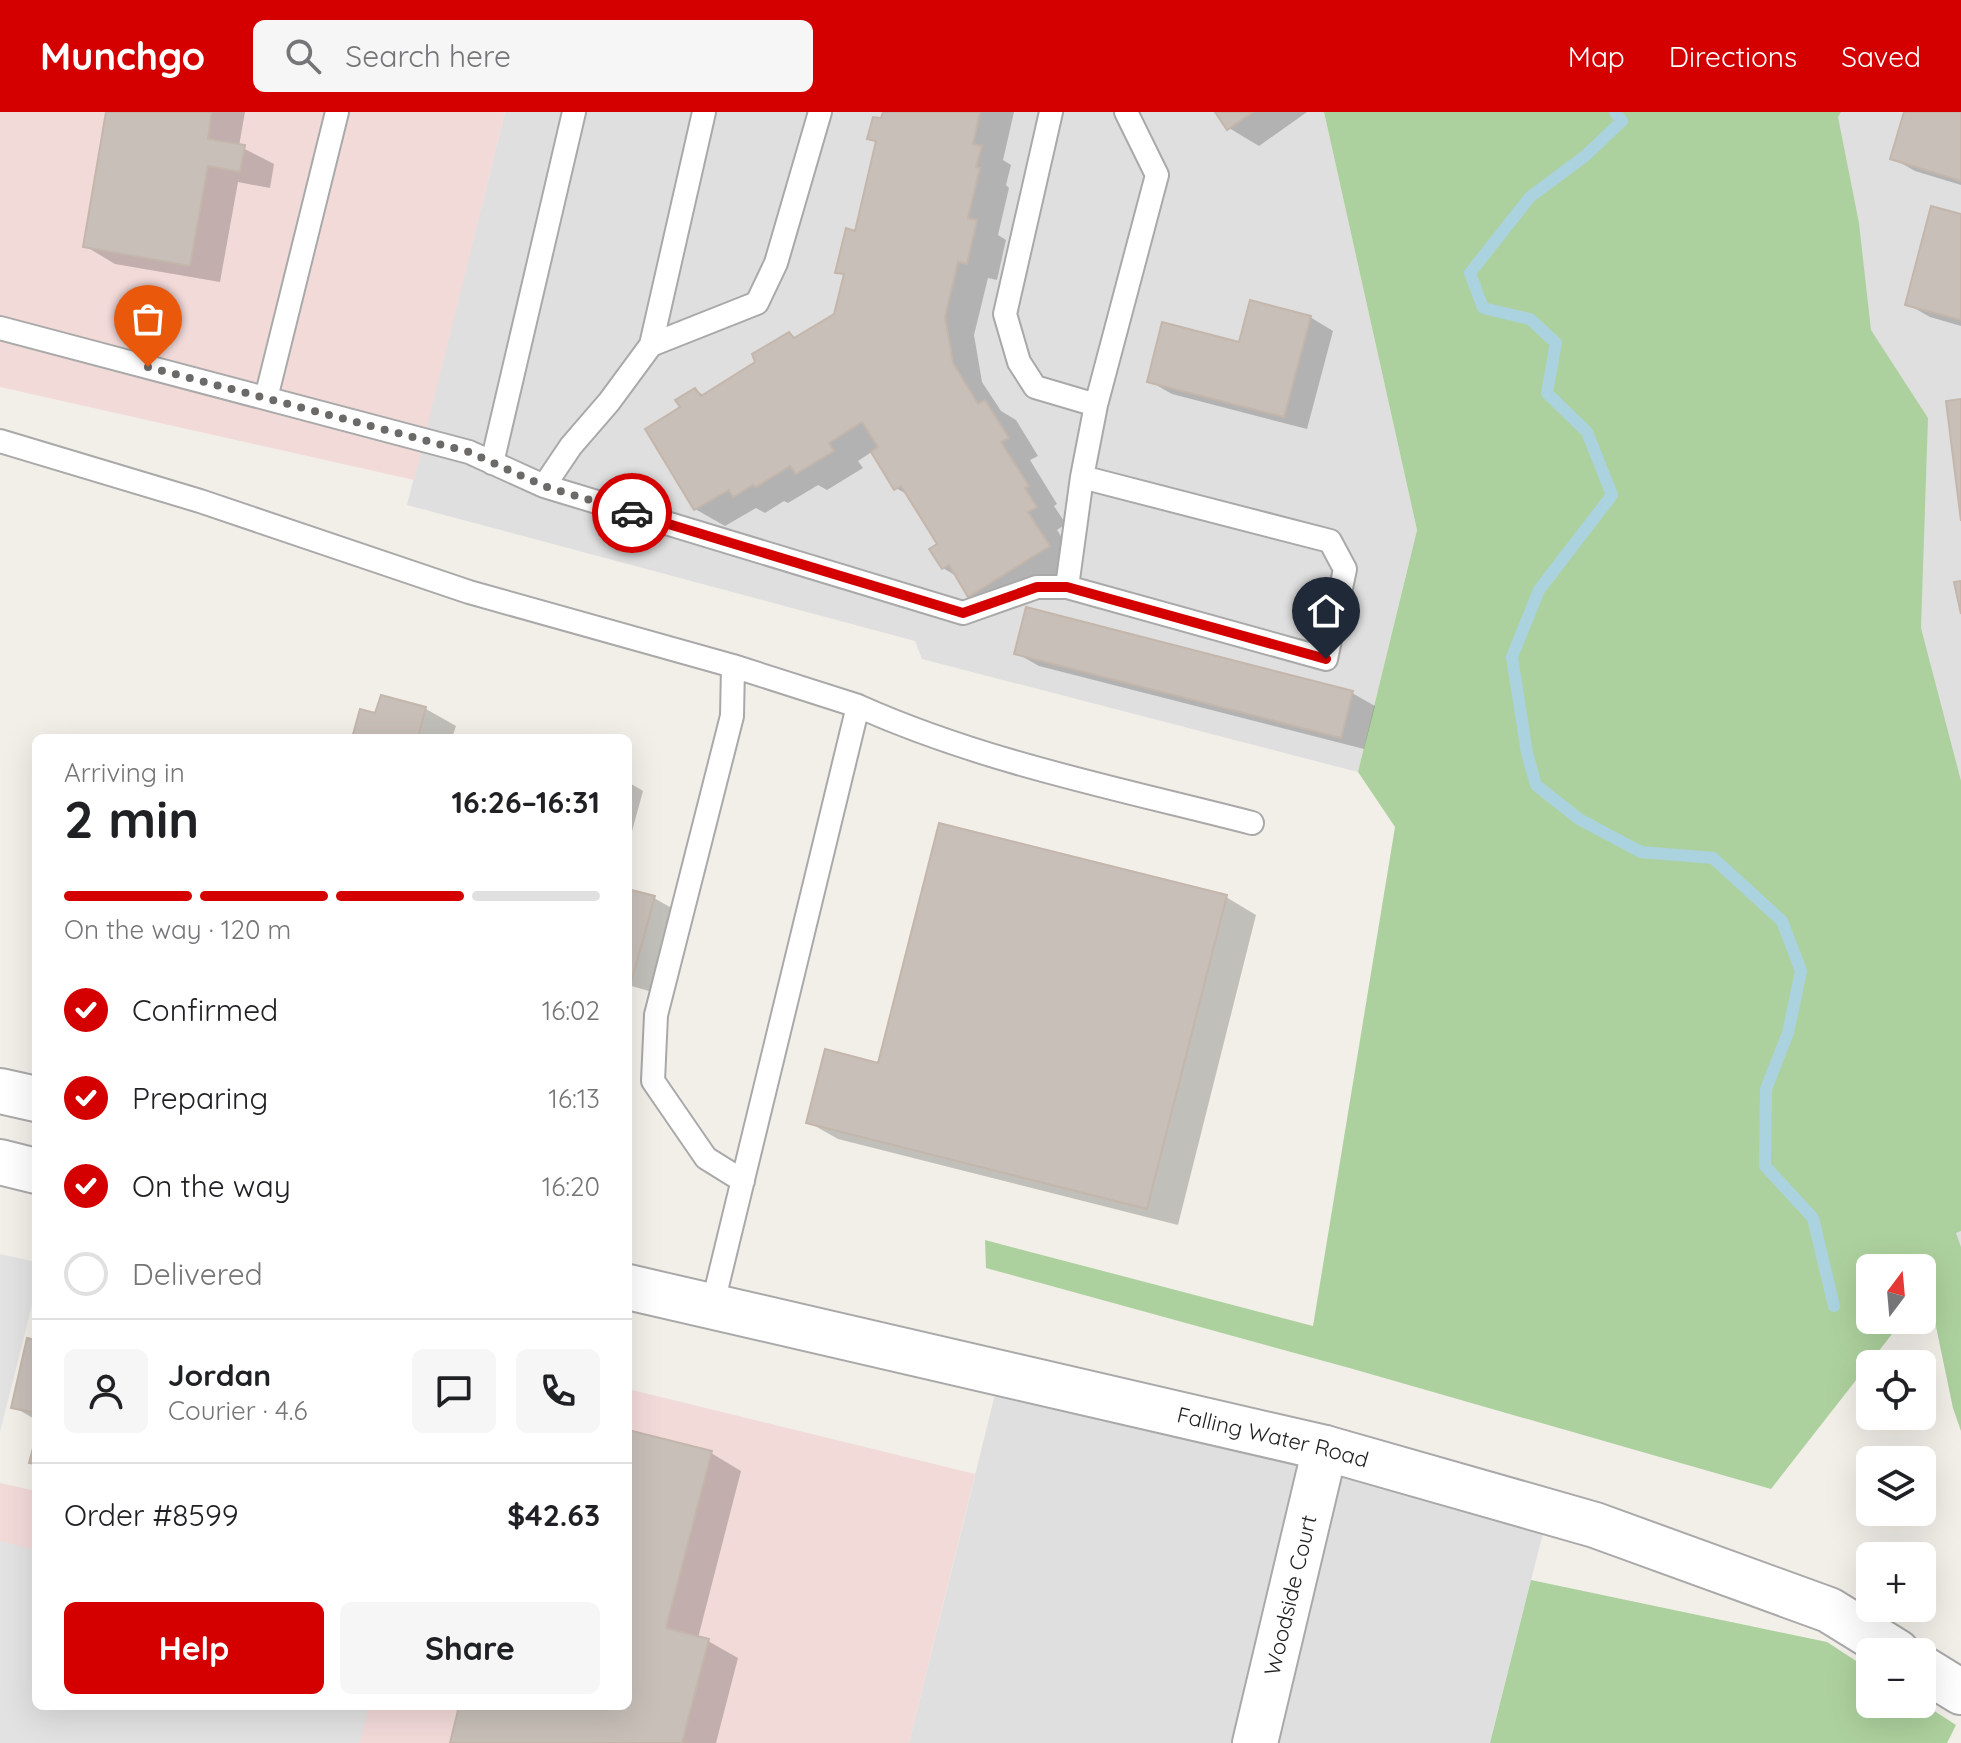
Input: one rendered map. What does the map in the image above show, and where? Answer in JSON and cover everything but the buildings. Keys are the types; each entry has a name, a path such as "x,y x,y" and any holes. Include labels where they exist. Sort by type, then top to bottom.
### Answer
{"street":[{"path":"0,1091 32,1098"},
{"path":"0,1162 32,1170"},
{"name":"Falling Water Road","path":"632,1288 1325,1448 1595,1525 1829,1610 1874,1638"},
{"name":"Woodside Court","path":"1255,1743 1325,1448"},
{"path":"1936,1677 1961,1692"}],"lane":[{"path":"266,398 337,112"},
{"path":"492,463 574,112"},
{"path":"544,486 571,446 609,402 651,345 704,112"},
{"path":"651,345 757,303 776,263 820,112"},
{"path":"1051,112 1005,314 1019,362 1035,387 1096,405"},
{"path":"1067,587 1082,477 1096,405 1157,175 1126,112"},
{"path":"0,328 469,452 544,486 963,613 1037,587 1067,587 1326,659 1345,569 1330,541 1082,477"},
{"path":"0,441 200,501 469,592 733,666 858,706 912,731 991,755 1252,823"},
{"path":"733,666 732,716 656,1015 653,1081 706,1158 743,1181"},
{"path":"712,1307 858,706"}],"shaded area":[{"path":"0,112 505,112 414,480 0,387"},
{"path":"505,112 1324,112 1417,530 1358,772 922,659 915,641 407,505"},
{"path":"1810,112 1961,112 1961,1431 1953,1408 1936,1327 1936,1254 1921,1254 1819,766"},
{"path":"0,1254 32,1261 32,1305 0,1432"},
{"path":"1000,1374 1543,1533 1490,1743 909,1743"},
{"path":"632,1390 975,1474 909,1743 0,1743 0,1483 32,1490 32,1710 632,1710"},
{"path":"0,1541 32,1549 32,1710 368,1710 360,1743 0,1743"}],"green space":[{"path":"1324,112 1841,112 1838,117 1859,223 1871,330 1928,418 1921,628 1961,781 1961,1231 1956,1233 1961,1247 1961,1431 1953,1408 1936,1326 1936,1254 1856,1254 1856,1334 1892,1334 1880,1350 1856,1350 1856,1380 1771,1489 986,1268 985,1240 1313,1326 1395,827 1358,772 1417,530"},
{"path":"1531,1580 1827,1642 1856,1661 1856,1718 1936,1718 1936,1712 1956,1725 1947,1743 1490,1743"}],"waterway":[{"path":"1615,112 1622,121 1585,156 1530,197 1470,273 1483,308 1530,319 1556,343 1547,393 1587,432 1612,495 1539,590 1512,657 1527,753 1536,785 1579,819 1641,852 1713,858 1782,921 1801,971 1788,1033 1766,1089 1765,1166 1813,1218 1834,1306"}],"way so far":[{"path":"148,367 469,452 544,486 632,513"}],"route":[{"path":"632,513 963,613 1037,587 1067,587 1326,659"}]}
